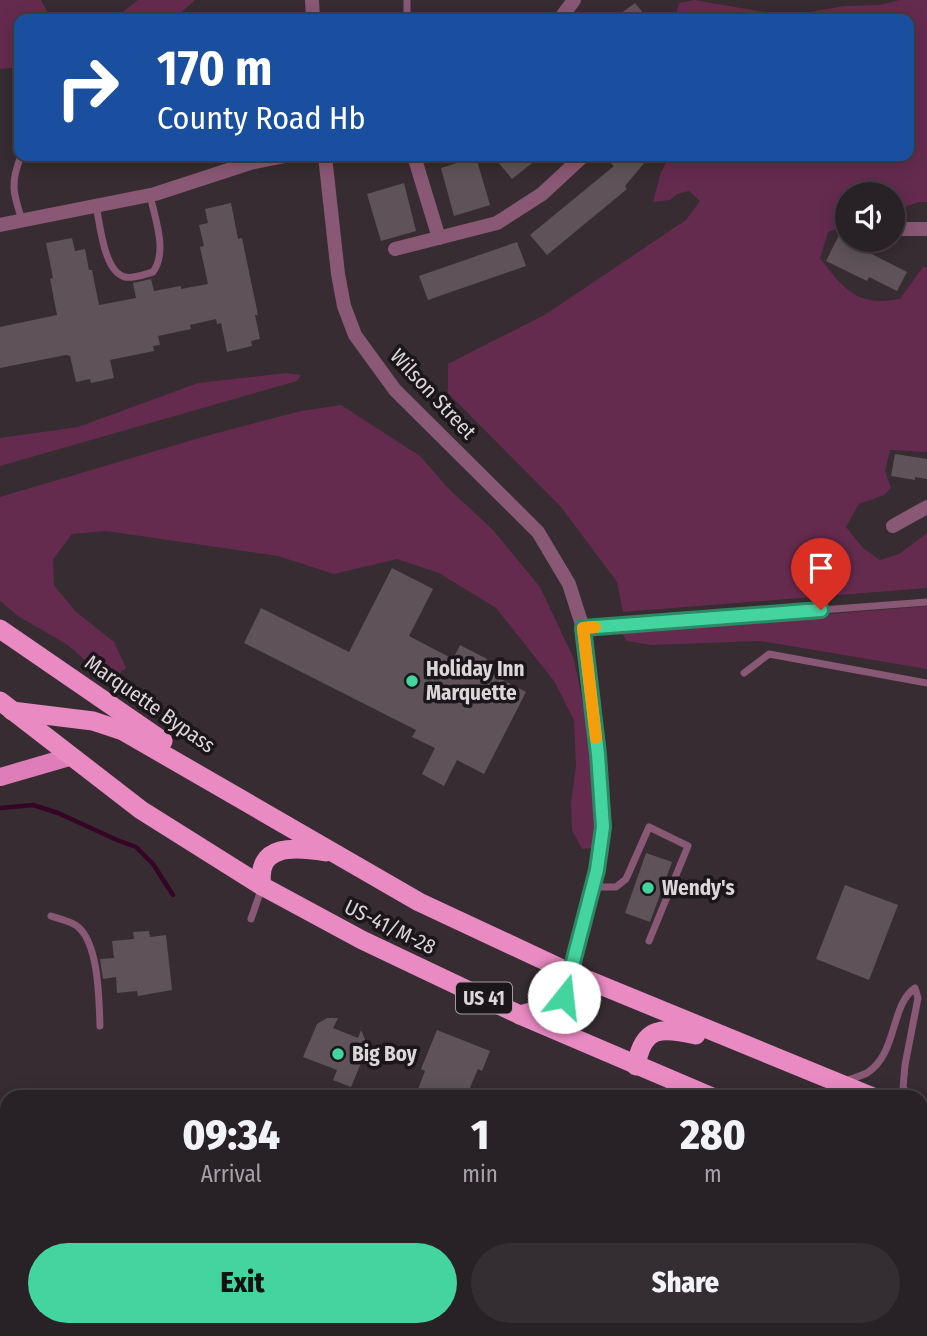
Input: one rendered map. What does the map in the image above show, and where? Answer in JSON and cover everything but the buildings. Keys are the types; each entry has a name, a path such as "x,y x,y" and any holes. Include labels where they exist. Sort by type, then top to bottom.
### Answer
{"highway":[{"name":"Marquette Bypass","path":"0,629 274,817"},
{"path":"4,707 93,721 123,731 274,817"},
{"name":"US 41","path":"4,707 69,757"},
{"name":"US-41/M-28","path":"69,757 141,810 262,886 362,940 685,1090"},
{"name":"US-41/M-28","path":"274,817 419,902 571,973 854,1090"},
{"path":"262,886 262,866 275,853 295,848 337,855"},
{"path":"520,1015 553,1006 564,997 571,973"},
{"path":"636,1066 642,1042 651,1034 660,1031 687,1033 742,1045"}],"main road":[{"path":"0,777 69,757"}],"street":[{"path":"0,225 187,185 244,161"},
{"name":"Wilson Street","path":"326,161 338,274 344,306 355,335 395,390 538,533 569,584 583,628 598,754 603,827 593,887 571,973"},
{"path":"416,161 439,237"},
{"path":"395,249 497,223 542,194 578,161"},
{"path":"905,229 927,229"},
{"path":"893,526 927,507"}],"lane":[{"path":"19,161 12,190 22,220"},
{"path":"96,205 109,263 115,272 127,278 153,272 158,266 161,252 150,194"},
{"path":"583,628 927,602"},
{"path":"744,673 769,654 927,683"},
{"path":"593,887 616,887 626,879 649,827 688,846 649,941"},
{"path":"251,919 262,886"},
{"path":"51,916 76,926 87,937 95,966 100,1026"},
{"path":"838,1084 867,1073 881,1059 890,1042 906,994 915,988 918,998 905,1065 905,1090"}],"shaded area":[{"path":"0,0 41,0 48,14 14,14 14,68 0,69"},
{"path":"138,0 195,0 180,14 120,14"},
{"path":"694,0 775,14 676,14 679,3"},
{"path":"927,0 927,202 905,206 905,182 835,182 835,229 828,232 820,258 845,287 863,298 873,300 900,299 923,267 927,267 927,452 890,450 885,471 891,488 884,495 859,504 846,527 863,548 880,560 899,554 927,533 927,588 623,612 617,582 561,507 448,393 448,364 546,314 686,220 700,201 689,191 677,194 670,200 653,202 661,172 667,161 914,161 914,14 798,14 844,6"},
{"path":"286,373 301,375 297,381 0,466 0,438 78,427 198,383"},
{"path":"341,405 420,456 448,488 492,529 540,587 574,659 593,754 599,829 592,848 582,849 572,830 571,802 576,767 574,720 554,681 496,608 439,573 397,559 334,574 278,556 106,531 72,534 53,559 54,585 75,611 114,642 126,668 117,675 96,670 68,645 18,616 0,601 0,497 206,436 301,411"},
{"path":"927,606 927,669 760,641 652,645 627,641 620,631"}],"waterway":[{"path":"0,808 33,805 136,847 153,864 173,895"}],"slow traffic":[{"path":"595,627 583,628 596,738"}],"place":[{"name":"Holiday Inn Marquette","path":"412,681"},
{"name":"Wendy's","path":"648,888"},
{"name":"Big Boy","path":"338,1054"}],"route":[{"path":"564,997 597,870 603,827 598,754 583,628 821,610"}]}
